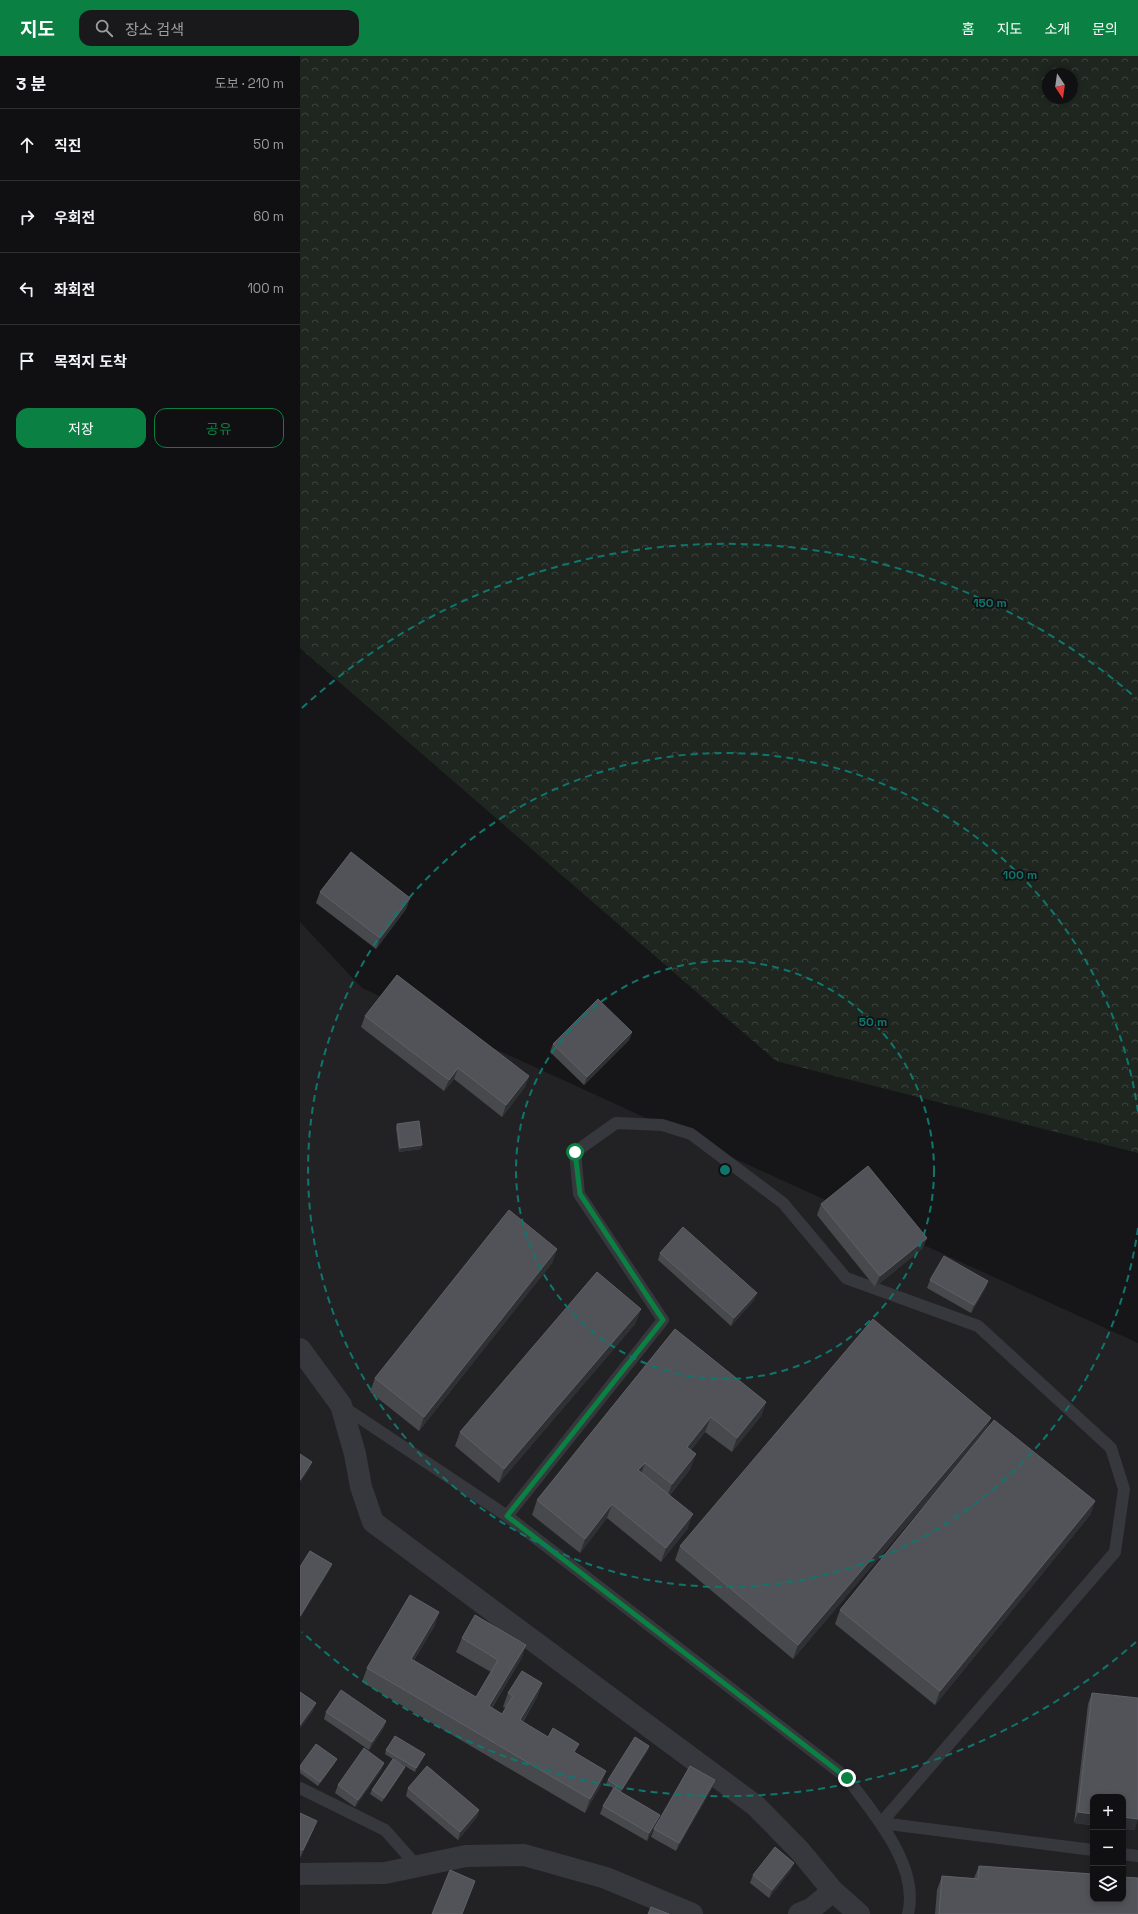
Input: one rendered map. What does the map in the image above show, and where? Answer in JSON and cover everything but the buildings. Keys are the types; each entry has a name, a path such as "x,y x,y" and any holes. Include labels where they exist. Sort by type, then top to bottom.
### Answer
{"street":[{"path":"300,1349 341,1405 355,1454 361,1487 373,1522 756,1806 800,1851 834,1890 856,1911"},
{"path":"300,1874 385,1873 466,1856 524,1855 606,1878 692,1914"},
{"path":"799,1914 811,1909 834,1890"}],"lane":[{"path":"507,1516 663,1320 580,1194 575,1152 616,1122 662,1125 691,1134 783,1203 846,1278 978,1326 1111,1448 1124,1489 1116,1552 881,1823"},
{"path":"341,1405 507,1516 847,1778 881,1823 905,1867 911,1901 908,1914"},
{"path":"300,1788 386,1830 417,1866"},
{"path":"881,1823 1090,1850"},
{"path":"1126,1854 1138,1856"}],"shaded area":[{"path":"300,922 362,988 1138,1343 1138,1914 300,1914"}],"green space":[{"path":"300,56 1138,56 1138,1153 776,1061 300,648"}],"route":[{"path":"575,1152 580,1194 663,1320 507,1516 847,1778"}]}
